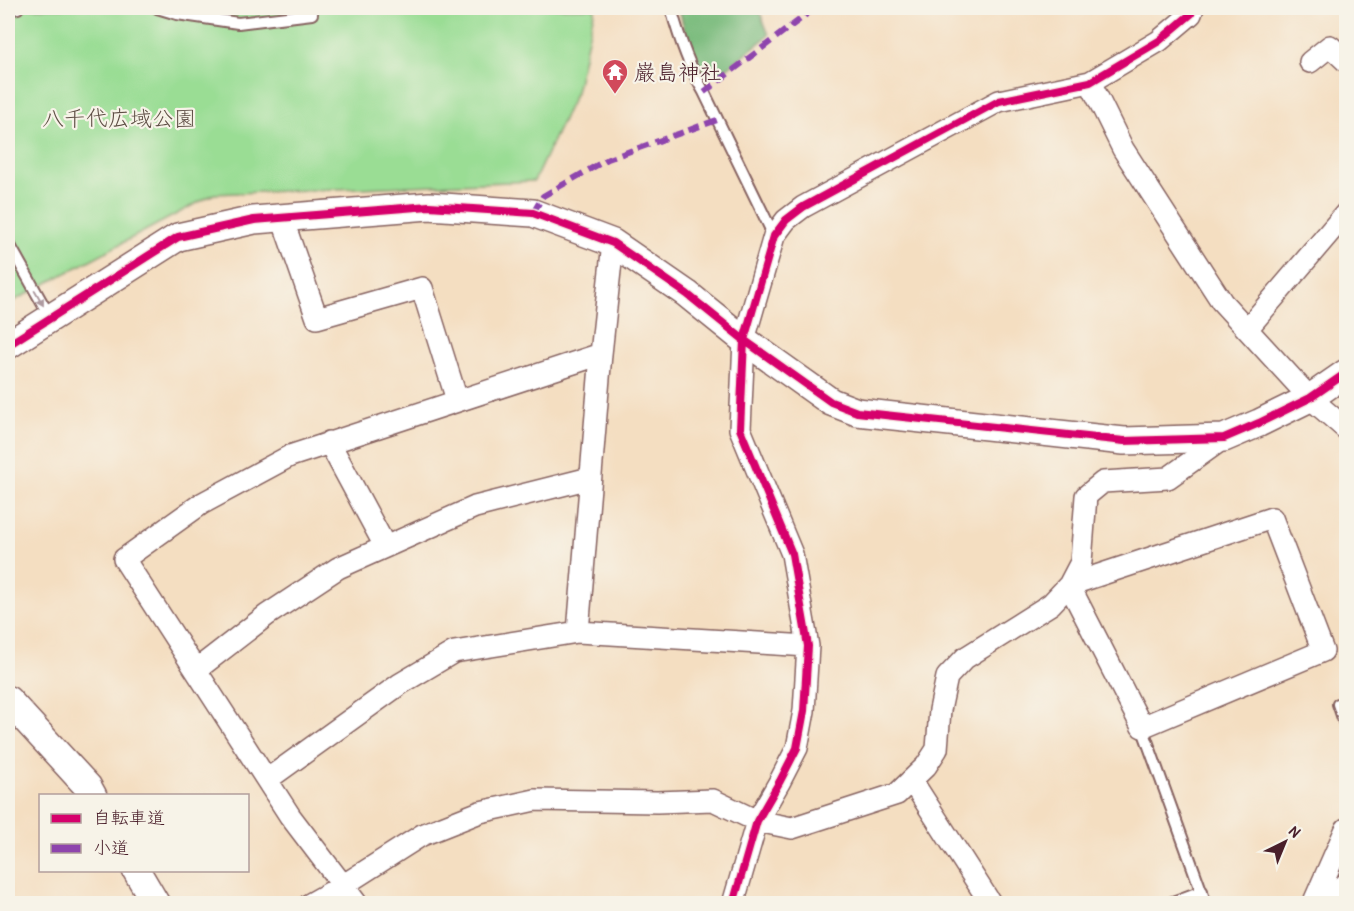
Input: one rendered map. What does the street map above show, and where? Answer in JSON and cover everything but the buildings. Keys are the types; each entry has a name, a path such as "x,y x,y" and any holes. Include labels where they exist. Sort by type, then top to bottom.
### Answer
{"highway":[{"path":"1329,903 1347,891"}],"street":[{"path":"733,903 757,821 797,748 804,711 808,646 792,554 740,429 744,340 774,236 786,220 803,207 999,101 1090,82 1158,41 1191,14 1193,8"},
{"path":"1311,62 1330,46 1347,61"},
{"path":"1090,82 1123,148 1222,302 1310,398 1347,429"},
{"path":"8,345 178,237 254,220 429,206 533,213 613,243 687,294 744,340 831,402 858,412 1124,441 1224,438"},
{"path":"1246,328 1347,213"},
{"path":"282,218 317,318 422,288 457,400"},
{"path":"578,632 601,354 613,243"},
{"path":"357,903 290,816 124,559 201,504 290,456 601,354"},
{"path":"310,903 342,886 422,835 480,812 535,800 657,802 713,800 757,821 792,828 897,794 926,766 937,749 940,710 947,677 965,658 1051,604 1068,585 1081,562 1086,496 1103,482 1168,478 1224,438 1310,398 1347,373"},
{"path":"329,442 385,546"},
{"path":"196,670 267,615 338,568 475,507 590,478"},
{"path":"1272,518 1323,651 1142,727 1068,585 1272,518"},
{"path":"268,779 400,684 454,652 578,632 808,646"},
{"path":"8,700 92,794"},
{"path":"912,781 991,903"},
{"path":"1313,903 1347,829"},
{"path":"137,872 156,903"}],"lane":[{"path":"8,15 10,10 18,8"},
{"path":"157,8 177,14 238,23 312,14"},
{"path":"671,8 680,43 692,71 774,236"},
{"path":"8,242 51,318"},
{"path":"1338,704 1347,727"},
{"path":"1142,727 1206,903"},
{"path":"1167,903 1202,891"}],"green space":[{"name":"八千代広域公園","path":"8,8 595,8 576,92 534,181 214,194 8,304"},
{"path":"679,8 758,8 769,35 720,74 709,74 696,64"}],"marked path":[{"path":"704,92 815,8"},
{"path":"533,213 543,196 608,159 717,120"}],"cycle path":[{"path":"733,904 757,821 797,748 804,711 808,646 792,554 740,429 744,340 774,236 786,220 803,207 999,101 1090,82 1159,41 1191,14 1193,8"},
{"path":"8,345 178,237 254,220 429,206 533,213 613,243 687,294 744,340 831,402 857,412 1124,441 1224,438 1310,398 1346,373"}],"place":[{"name":"巌島神社","path":"615,95"}]}
